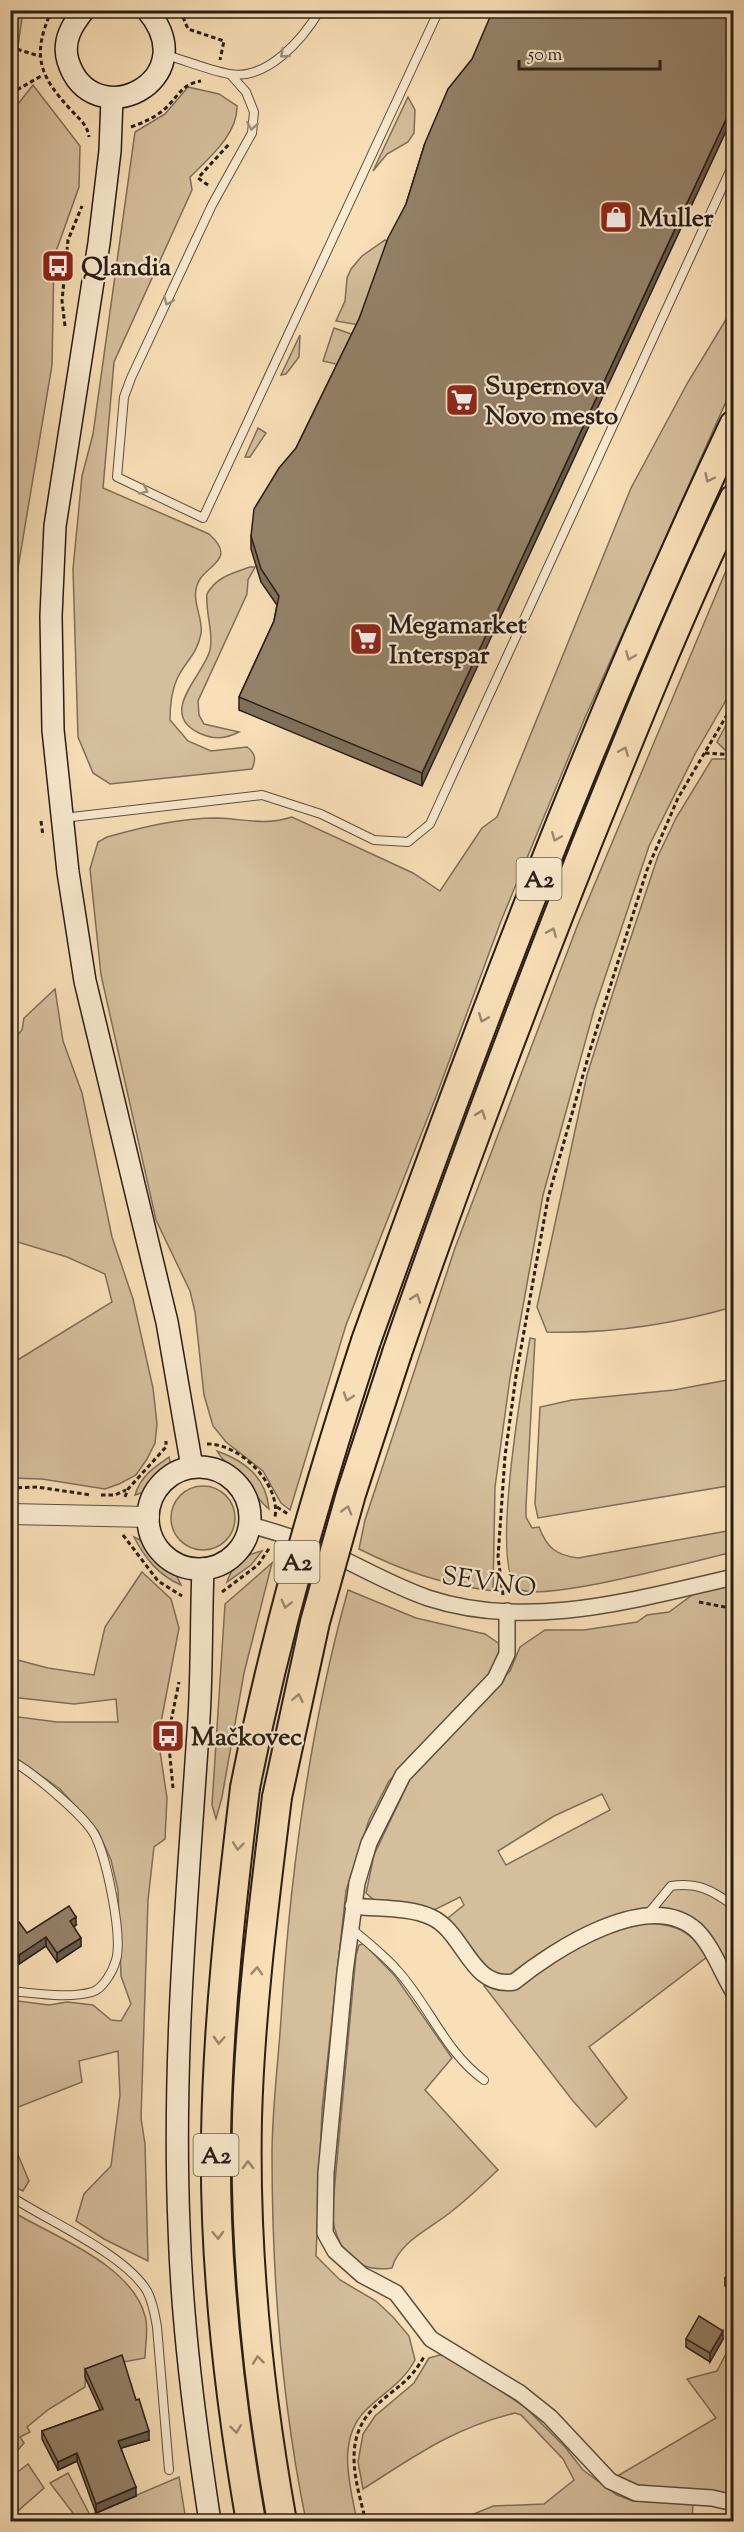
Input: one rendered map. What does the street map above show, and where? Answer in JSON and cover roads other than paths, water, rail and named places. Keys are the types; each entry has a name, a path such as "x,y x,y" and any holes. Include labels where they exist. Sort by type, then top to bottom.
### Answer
{"highway":[{"name":"A2","path":"251,2522 236,2432 222,2299 216,2149 224,1959 245,1788 262,1698 288,1593 325,1467 366,1341 480,1026 665,571 734,425"},
{"name":"A2","path":"282,2522 265,2428 253,2318 247,2118 258,1951 278,1797 315,1622 351,1494 397,1353 509,1040 697,576 734,499"}],"main road":[{"path":"84,10 74,23 67,38 67,55 72,72 82,85 96,94 112,98 127,97 141,91 152,82 160,69 165,55 164,38 157,23 147,10"},
{"path":"112,98 110,151 99,243 55,526 51,616 53,730 68,872 85,981 167,1322 192,1467"},
{"path":"209,1466 225,1472 238,1482 247,1496 251,1512 246,1540 234,1556 219,1566 203,1569 177,1564 155,1545 149,1531 150,1502 156,1488 179,1470 192,1467 209,1466"},
{"path":"203,1569 199,1713 179,2036 177,2139 183,2309 192,2405 210,2522"}],"street":[{"path":"10,1514 149,1517"},
{"name":"SEVNO","path":"250,1525 326,1551 393,1584 429,1598 479,1609 538,1614 603,1606 734,1577"},
{"path":"507,1611 509,1633 507,1654 495,1679 403,1775 369,1843 353,1906 331,2108 325,2233 335,2251 362,2275 396,2293 431,2339 520,2393 542,2411 610,2481 636,2493 712,2498 734,2503"},
{"path":"353,1906 431,1917 442,1924 476,1968 489,1979 501,1984 514,1982 594,1931 630,1917 648,1914 674,1918 696,1930 734,1993"}],"lane":[{"path":"165,55 231,75 266,67 276,61 303,36 320,10"},
{"path":"231,75 246,92 254,112 252,133 212,205 131,378 124,398 119,441 117,477 203,518 439,10"},
{"path":"63,818 262,795 321,814 374,840 408,842 430,824 734,162"},
{"path":"10,1760 64,1803 93,1832 107,1869 115,1919 117,1959 106,1980 94,1992 66,1994 10,1990"},
{"path":"648,1914 671,1886 685,1884 703,1886 734,1906"},
{"path":"351,1928 398,1970 452,2049 471,2071 484,2080"},
{"path":"10,2196 111,2257 146,2290 153,2304 157,2327 169,2469"}],"place":[{"name":"Muller","path":"616,217"},
{"name":"Qlandia","path":"58,266"},
{"name":"Supernova Novo mesto","path":"462,400"},
{"name":"Megamarket Interspar","path":"366,639"},
{"name":"Mačkovec","path":"168,1736"}]}
